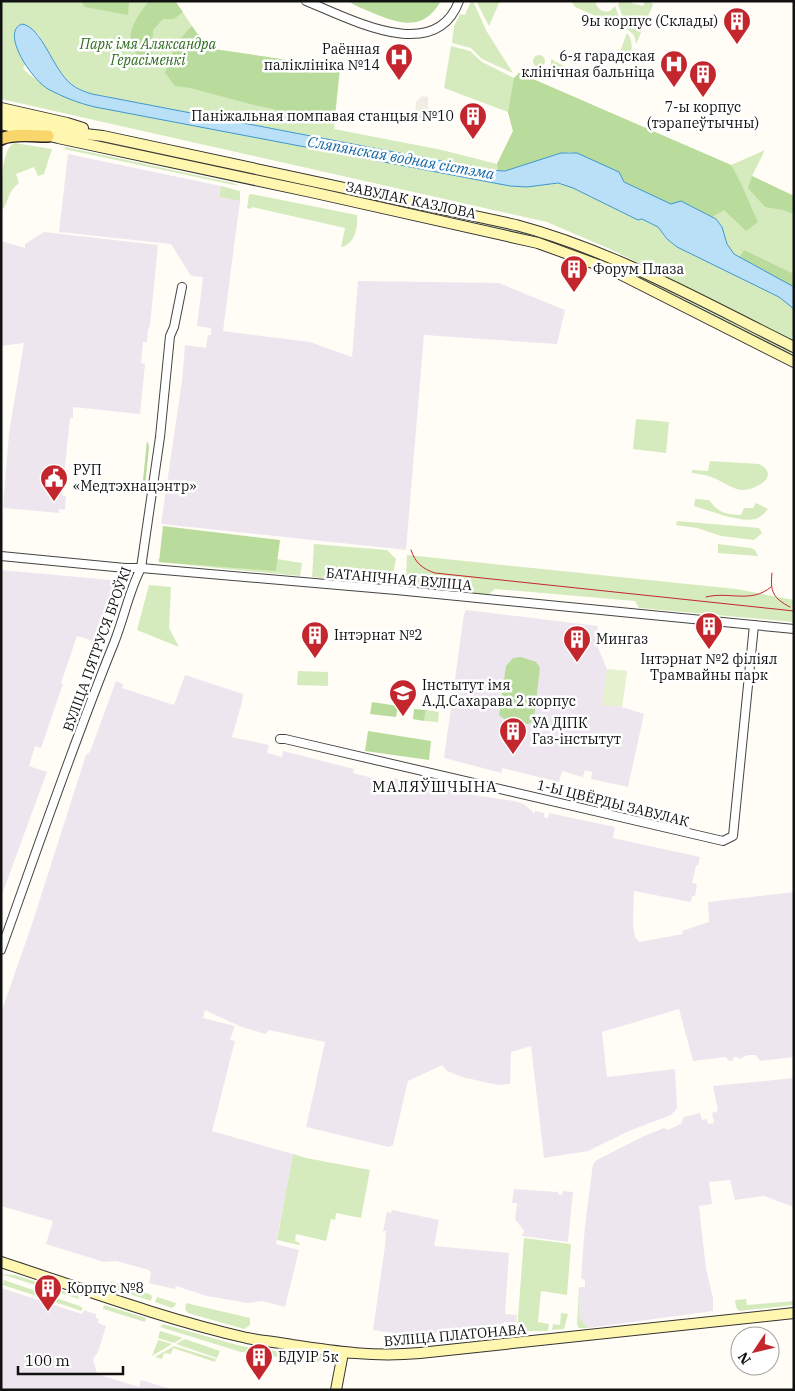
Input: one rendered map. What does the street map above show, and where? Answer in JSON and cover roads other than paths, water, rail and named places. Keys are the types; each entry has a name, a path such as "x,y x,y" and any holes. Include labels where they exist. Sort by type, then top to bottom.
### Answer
{"main road":[{"name":"ЗАВУЛАК КАЗЛОВА","path":"1,108 67,123 103,136"},
{"name":"ЗАВУЛАК КАЗЛОВА","path":"1,116 85,134 103,136 454,212 551,235 616,260 794,346"},
{"name":"ЗАВУЛАК КАЗЛОВА","path":"1,124 48,136 538,243 612,270 794,362"},
{"path":"1,139 11,135 29,137 48,136"},
{"path":"452,223 454,212"},
{"name":"ВУЛІЦА ПЛАТОНАВА","path":"1,1262 162,1315 211,1329 249,1338 343,1353 394,1355 742,1320 776,1320 794,1317"},
{"name":"ВУЛІЦА ПЛАТОНАВА","path":"742,1320 794,1313"},
{"path":"336,1390 343,1353"}],"street":[{"path":"306,1 361,24 396,33 418,35 438,28 455,11 459,1"},
{"name":"ВУЛІЦА ПЯТРУСЯ БРОЎКІ","path":"1,950 92,699 121,626 135,578 141,568 160,437 170,336 174,327 182,287"},
{"name":"БАТАНІЧНАЯ ВУЛІЦА","path":"1,556 794,629"},
{"name":"1-Ы ЦВЁРДЫ ЗАВУЛАК","path":"280,740 285,738 723,842 733,836 754,625"}],"water":[{"name":"Сляпянская водная сістэма","path":"22,24 36,33 65,78 71,84 92,94 488,170 505,171 561,153 577,153 619,172 624,182 671,204 681,201 716,219 722,227 727,244 734,254 794,287 794,309 779,297 677,247 667,239 658,227 642,219 638,220 573,188 558,183 527,187 510,186 95,107 71,100 41,84 20,56 14,36 16,29"}],"tram line":[{"path":"411,550 420,565 435,573 794,611"},
{"path":"772,573 772,590 774,594 780,601 790,607"},
{"path":"706,597 756,595 771,587"}],"place":[{"name":"9ы корпус (Склады)","path":"737,45"},
{"name":"Раённая паліклініка №14","path":"399,81"},
{"name":"6-я гарадская клінічная бальніца","path":"674,88"},
{"name":"7-ы корпус (тэрапеўтычны)","path":"703,98"},
{"name":"Паніжальная помпавая станцыя №10","path":"473,140"},
{"name":"Форум Плаза","path":"574,293"},
{"name":"РУП «Медтэхнацэнтр»","path":"54,502"},
{"name":"Інтэрнат №2 філіял Трамвайны парк","path":"709,650"},
{"name":"Інтэрнат №2","path":"315,659"},
{"name":"Мингаз","path":"577,663"},
{"name":"Інстытут імя А.Д.Сахарава 2 корпус","path":"403,717"},
{"name":"УА ДІПК Газ-інстытут","path":"513,755"},
{"name":"Корпус №8","path":"48,1312"},
{"name":"БДУІР 5к","path":"259,1381"}],"district":[{"name":"МАЛЯЎШЧЫНА","path":"435,787"}],"park label":[{"name":"Парк імя Аляксандра Герасіменкі","path":"148,52"}]}
